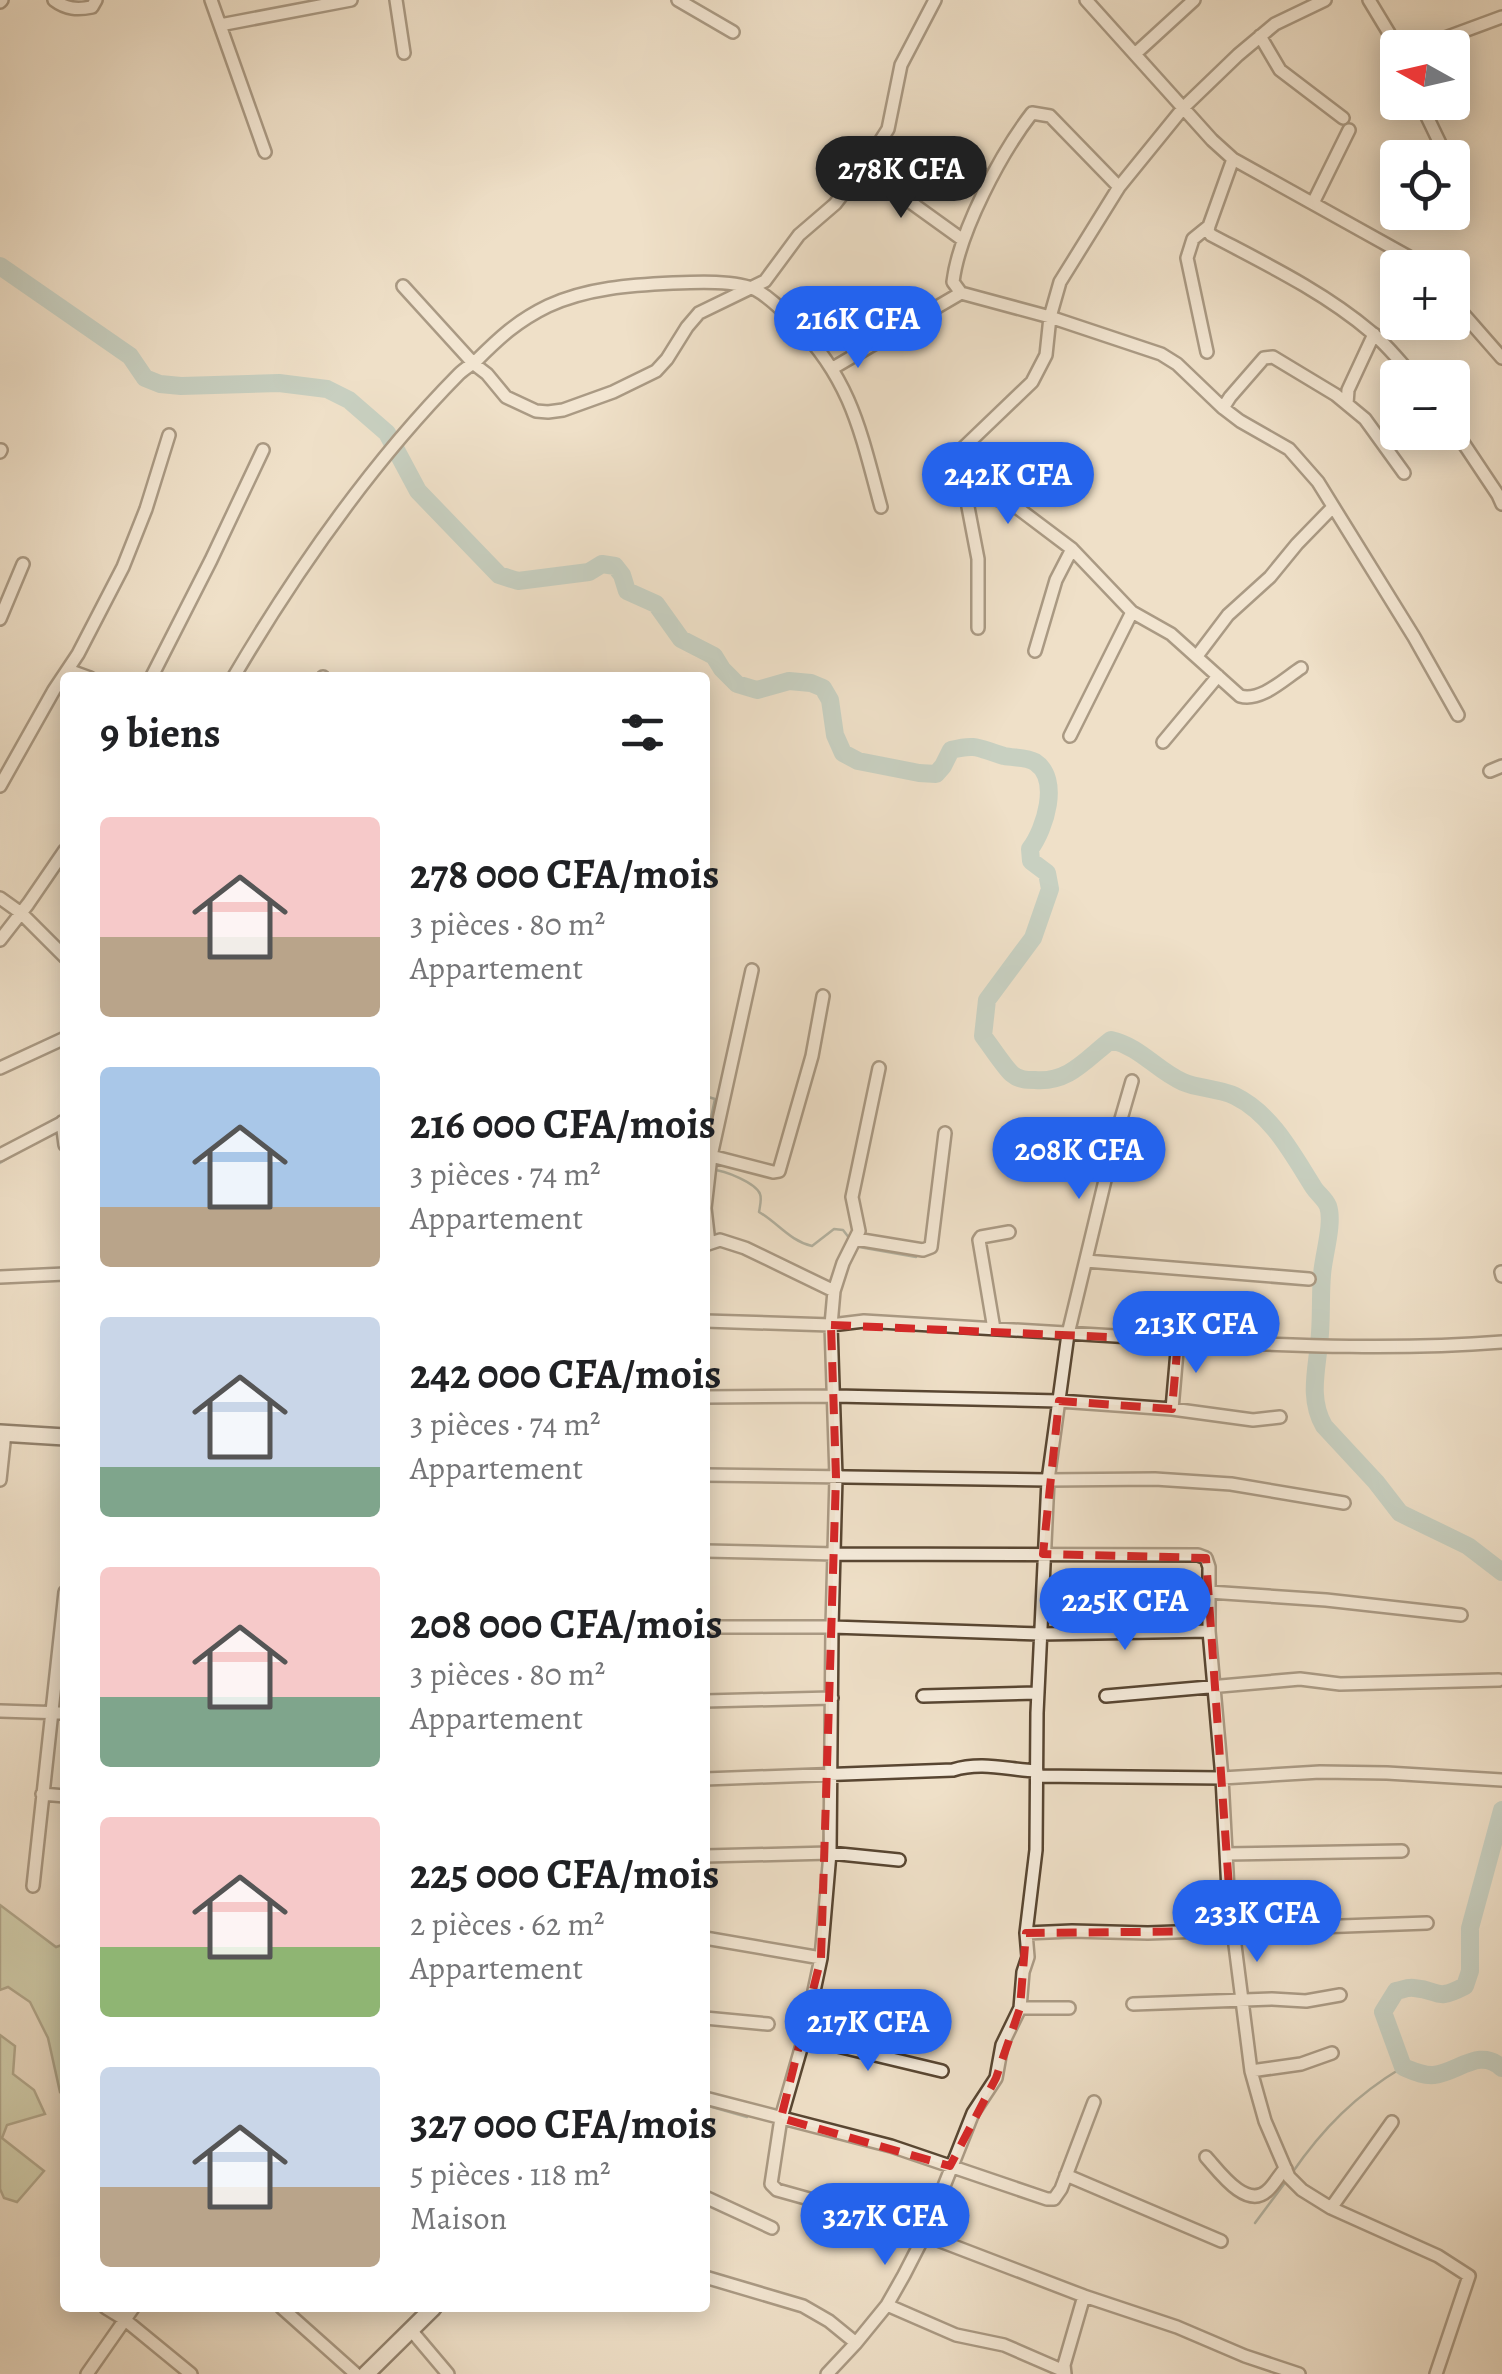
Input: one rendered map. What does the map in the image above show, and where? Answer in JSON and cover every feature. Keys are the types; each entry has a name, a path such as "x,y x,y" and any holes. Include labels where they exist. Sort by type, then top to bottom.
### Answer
{"main road":[{"path":"2,1433 60,1437"},
{"path":"366,2374 429,2312"}],"street":[{"path":"54,0 70,8 92,7 96,0"},
{"path":"211,0 265,152"},
{"path":"220,25 351,0"},
{"path":"396,0 404,53"},
{"path":"678,0 733,32"},
{"path":"403,286 506,398 536,410 563,410 646,378 667,359 686,326 699,313 764,281 799,235 835,204 863,168 888,129 900,65 936,0"},
{"path":"1086,0 1233,159 1394,250"},
{"path":"1135,54 1194,0"},
{"path":"978,628 978,559 959,452 1032,382 1046,354 1050,317 1060,282 1119,187 1184,107 1260,36 1275,24 1325,0"},
{"path":"1369,0 1387,30"},
{"path":"1467,30 1502,17"},
{"path":"1260,36 1280,70 1346,124 1313,204"},
{"path":"960,294 953,282 963,240 991,179 1032,113 1050,116 1119,187"},
{"path":"1207,352 1188,258 1193,239 1209,226 1233,159"},
{"path":"863,168 963,240"},
{"path":"1209,226 1211,235 1286,274 1355,319 1398,360"},
{"path":"237,672 355,495 462,371 523,319 582,294 696,282 753,288 812,340 833,368 855,414 881,507"},
{"path":"833,368 960,294 1050,317 1161,354 1240,421 1289,449 1318,482 1458,714"},
{"path":"1470,321 1500,352"},
{"path":"1347,404 1348,390 1374,334"},
{"path":"1223,408 1269,356 1347,404 1364,419 1404,474"},
{"path":"74,672 68,670 123,566 169,435"},
{"path":"154,672 263,450"},
{"path":"1468,450 1502,504"},
{"path":"963,485 976,494 1011,504 1072,549 1132,612 1172,634 1240,696 1251,698 1301,668"},
{"path":"1197,656 1228,615 1270,577 1332,507"},
{"path":"1035,652 1056,580 1072,549"},
{"path":"0,619 23,564"},
{"path":"1070,736 1132,612"},
{"path":"1163,742 1218,676"},
{"path":"0,786 60,681"},
{"path":"0,940 60,857"},
{"path":"0,898 60,952"},
{"path":"710,1165 752,970"},
{"path":"711,1156 779,1171 812,1056 823,996"},
{"path":"0,1068 60,1040"},
{"path":"879,1068 852,1196 859,1225 834,1291 831,1325 835,1554 830,1853 821,1958 781,2118 773,2188 925,2234 1298,2374"},
{"path":"826,2374 886,2305 925,2234 973,2113 996,2078 1002,2045 1020,2008 1036,1850 1038,1692 1048,1480 1068,1334 1132,1081"},
{"path":"0,1155 60,1124"},
{"path":"856,1239 923,1250 932,1247 945,1133"},
{"path":"994,1330 978,1240 1009,1232"},
{"path":"710,1243 720,1240 745,1248 834,1291"},
{"path":"1086,1261 1309,1280"},
{"path":"0,1276 60,1274"},
{"path":"710,1321 831,1325 864,1321 1328,1347 1502,1342"},
{"path":"1172,1409 1178,1340"},
{"path":"710,1397 1059,1401 1172,1409 1252,1420 1280,1417"},
{"path":"0,1480 2,1433"},
{"path":"710,1475 1155,1479 1217,1482 1344,1503"},
{"path":"710,1552 1206,1558 1208,1631 1232,1931 1251,2072 1266,2121 1292,2182 1331,2208 1438,2256 1469,2276 1436,2374"},
{"path":"1209,1592 1461,1615"},
{"path":"710,1628 832,1627 1040,1634 1208,1631"},
{"path":"33,1886 60,1678"},
{"path":"1106,1696 1300,1679 1340,1684 1499,1680"},
{"path":"924,1696 1038,1692"},
{"path":"710,1700 832,1698"},
{"path":"0,1711 58,1713"},
{"path":"710,1779 1005,1766 1037,1773 1222,1778 1387,1772 1497,1780"},
{"path":"42,1794 60,1796"},
{"path":"1226,1854 1402,1852"},
{"path":"710,1856 830,1853 899,1860"},
{"path":"1026,1933 1232,1931 1427,1923"},
{"path":"710,1939 821,1958"},
{"path":"1134,2004 1306,2001 1340,1995"},
{"path":"1020,2008 1069,2008"},
{"path":"710,2018 768,2024"},
{"path":"804,2038 942,2071"},
{"path":"1251,2072 1301,2064 1332,2053"},
{"path":"710,2099 892,2146 1047,2199 1054,2199 1066,2175 1094,2102"},
{"path":"1331,2208 1392,2122"},
{"path":"1206,2157 1240,2192 1249,2196 1267,2191 1286,2169"},
{"path":"1066,2175 1221,2241"},
{"path":"710,2199 772,2228"},
{"path":"710,2278 804,2306 856,2343"},
{"path":"886,2305 956,2335 1004,2345 1064,2373 1084,2296"},
{"path":"113,2312 191,2374"},
{"path":"87,2374 130,2312"},
{"path":"286,2312 356,2374"},
{"path":"410,2329 448,2374"}],"highlighted area":[{"path":"831,1325 1178,1340 1172,1409 1059,1401 1043,1554 1206,1558 1232,1931 1026,1933 1020,2008 996,2078 950,2166 781,2118 821,1958 836,1477"}],"green space":[{"path":"0,1905 56,1947 60,1946 60,2092 48,2038 30,2002 8,1987 0,1990"},
{"path":"0,2035 15,2046 13,2074 34,2090 45,2114 7,2125 2,2138 44,2171 17,2202 4,2198 0,2189"}],"waterway":[{"path":"0,266 130,356 145,378 160,384 279,383 327,389 349,400 387,433 418,491 499,575 518,581 589,572 602,564 615,566 627,591 656,604 681,639 714,656 737,684 757,690 789,681 823,688 830,700 835,735 843,753 858,761 936,774 951,750 973,747 1035,762 1043,770 1049,792 1045,817 1030,849 1031,861 1047,873 1050,889 1033,938 987,1000 983,1036 1012,1074 1029,1080 1067,1074 1111,1040 1131,1048 1183,1082 1235,1096 1271,1124 1327,1203 1330,1213 1315,1386 1316,1406 1324,1426 1400,1513 1468,1546 1502,1572"},
{"path":"710,1098 715,1099 710,1122"},
{"path":"0,1163 24,1148"},
{"path":"713,1170 753,1186 761,1196 759,1212 797,1240 812,1246 834,1229 843,1230 850,1239"},
{"path":"859,1247 916,1257"},
{"path":"1502,1810 1470,1928 1470,1971 1465,1986 1442,1994 1411,1988 1396,1991 1383,2012 1403,2067 1434,2075 1485,2060 1502,2068"},
{"path":"1292,2173 1342,2114 1403,2067"},
{"path":"710,2106 747,2117"},
{"path":"1255,2223 1287,2180"},
{"path":"433,2318 440,2312"}]}
